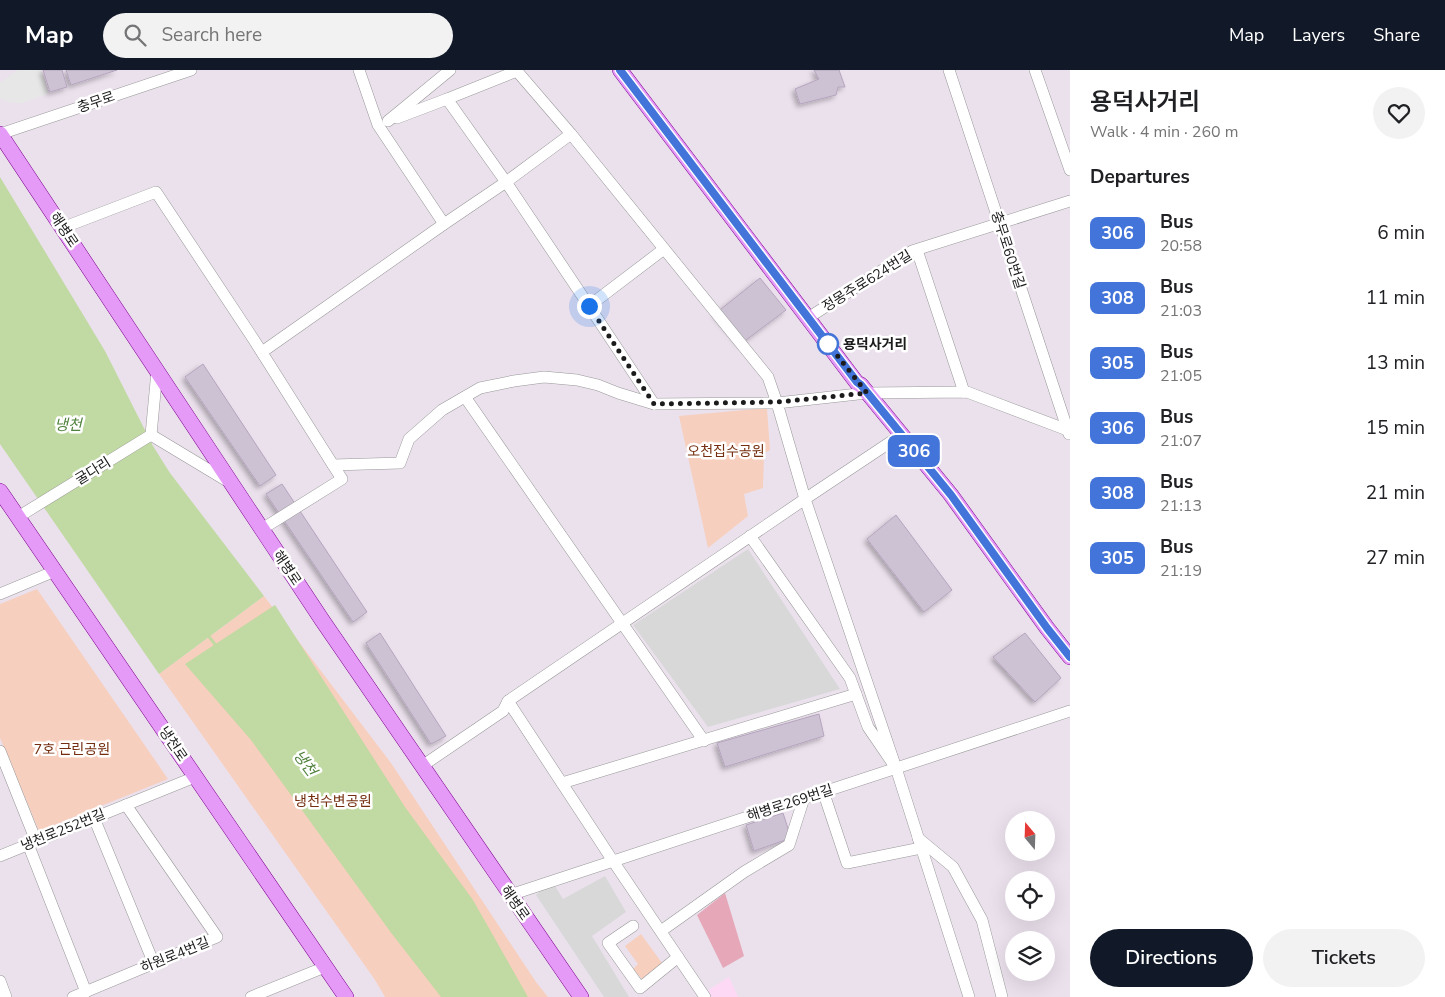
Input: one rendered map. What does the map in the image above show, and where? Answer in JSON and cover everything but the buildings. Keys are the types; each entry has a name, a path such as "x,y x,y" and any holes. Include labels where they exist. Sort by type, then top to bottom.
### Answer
{"main road":[{"path":"620,70 808,318 951,495 1070,657"},
{"name":"해병로","path":"0,134 322,620 581,997"},
{"name":"냉천로","path":"0,491 346,997"}],"street":[{"name":"충무로","path":"0,134 191,70"},
{"path":"359,70 383,123 444,224"},
{"path":"383,123 450,70"},
{"path":"383,123 517,70 768,377 778,402 805,498 896,768 969,997"},
{"name":"충무로60번길","path":"949,70 1069,432"},
{"path":"1036,70 1070,170"},
{"path":"447,99 506,182 654,404"},
{"path":"262,352 506,182 571,134"},
{"path":"62,228 156,192 262,352 342,479 262,529"},
{"name":"정몽주로624번길","path":"808,318 912,251 1070,201"},
{"path":"589,306 664,249"},
{"path":"916,250 964,392"},
{"path":"157,372 150,436 231,482"},
{"path":"333,465 400,463 409,439 442,410 480,388 544,377 577,380 598,385 654,404 778,402 867,393 964,392 1069,432"},
{"path":"465,397 704,740"},
{"path":"422,766 503,711 508,701 805,498 901,435"},
{"name":"굴다리","path":"18,518 150,436"},
{"path":"750,536 850,678 868,727 896,768"},
{"path":"0,594 55,571"},
{"path":"562,783 856,694"},
{"path":"508,701 705,997"},
{"name":"해병로269번길","path":"510,895 1070,711"},
{"path":"0,751 86,992"},
{"name":"냉천로252번길","path":"0,856 195,777"},
{"path":"823,792 847,863 920,843"},
{"path":"661,931 744,872 789,845 804,798"},
{"name":"하원로4번길","path":"73,997 217,938 126,805"},
{"path":"94,818 154,964"},
{"path":"920,843 953,867 982,920 1002,997"},
{"path":"633,926 608,942 643,992 678,957"},
{"path":"251,997 325,967"},
{"path":"0,981 6,997"}],"shaded area":[{"path":"18,70 41,70 48,94 22,103 11,103 1,99 0,83"},
{"path":"748,549 840,689 708,727 633,625"},
{"path":"605,876 626,912 592,936 629,997 604,997 536,895 552,881 563,899"},
{"path":"725,893 744,956 723,968 697,915"},
{"path":"729,977 738,997 710,997 707,991"}],"green space":[{"name":"오천집수공원","path":"767,408 770,450 764,453 763,488 744,494 748,516 708,548 679,416"},
{"name":"7호 근린공원","path":"37,589 168,779 39,831 0,738 0,604"},
{"name":"냉천수변공원","path":"264,596 391,763 536,982 548,997 385,997 375,980 159,674"},
{"path":"641,934 662,963 642,979 633,969 638,964 625,946"}],"water":[{"name":"냉천","path":"0,177 105,351 153,446 170,473 264,596 159,674 0,444"},
{"name":"냉천수변공원","path":"275,605 405,807 473,900 528,997 441,997 392,934 251,740 185,664"}],"waterway":[{"name":"냉천","path":"207,634 217,647"}],"bus line":[{"name":"306","path":"620,70 857,382 951,495 1070,657"}],"place":[{"name":"용덕사거리","path":"828,344"}],"route":[{"path":"589,306 654,404 778,402 867,393 828,344"}]}
